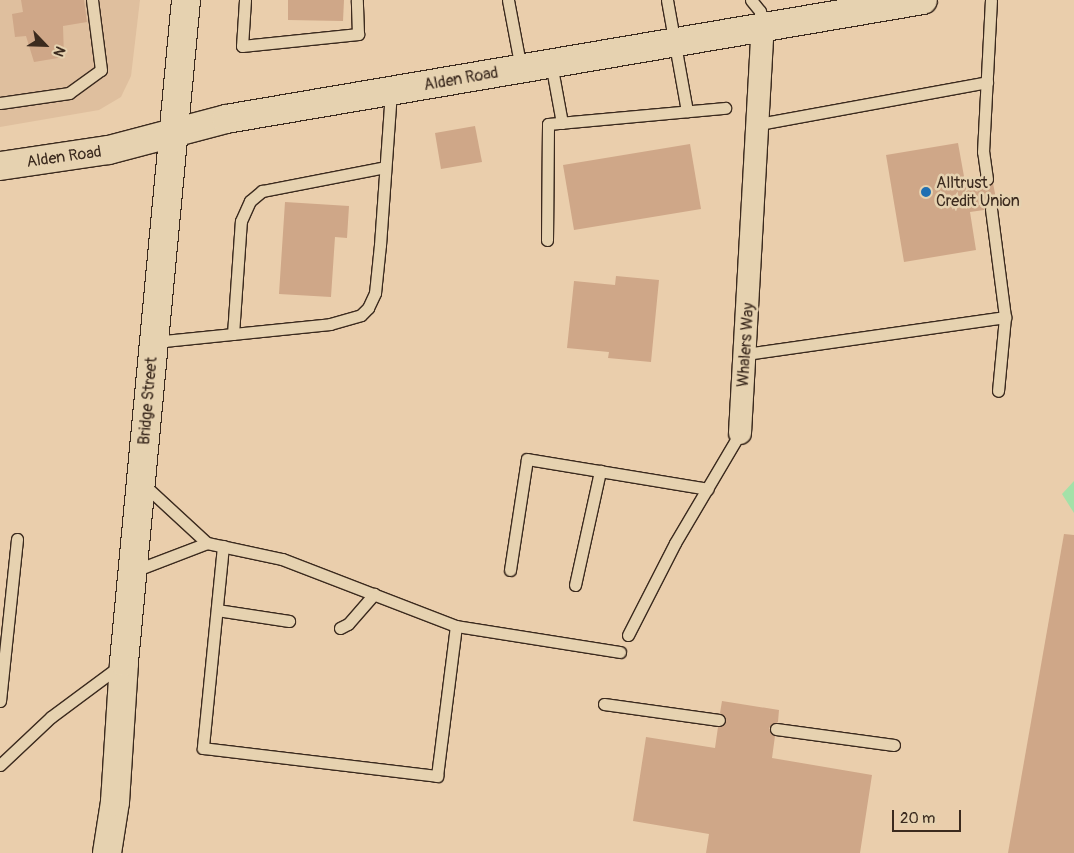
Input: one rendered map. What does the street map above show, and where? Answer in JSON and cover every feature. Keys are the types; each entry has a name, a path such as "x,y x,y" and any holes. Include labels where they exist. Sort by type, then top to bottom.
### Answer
{"main road":[{"name":"Bridge Street","path":"107,853 115,802 124,662 186,0"},
{"name":"Alden Road","path":"0,166 109,150 226,119 763,26 859,5 923,0"},
{"name":"Bridge Street","path":"115,802 122,853"}],"street":[{"name":"Whalers Way","path":"740,433 759,124 763,26"}],"lane":[{"path":"0,103 69,93 101,70 92,0"},
{"path":"245,0 242,46 358,34 357,0"},
{"path":"508,0 521,69"},
{"path":"667,0 687,111"},
{"path":"751,0 760,11 763,26"},
{"path":"987,179 983,152 991,0"},
{"path":"551,64 562,122"},
{"path":"759,124 987,82"},
{"path":"153,342 330,324 361,315 368,308 376,283 391,91"},
{"path":"547,240 548,124 725,108"},
{"path":"233,334 241,221 250,201 262,191 384,167"},
{"path":"990,209 1005,317 998,391"},
{"path":"746,354 1005,317"},
{"name":"Whalers Way","path":"628,635 740,433"},
{"path":"510,570 527,459 708,489"},
{"path":"576,585 600,471"},
{"path":"140,482 207,543"},
{"path":"0,701 17,539"},
{"path":"134,571 207,543 282,559 456,626 620,652"},
{"path":"223,546 203,748 437,776 456,626"},
{"path":"340,628 348,624 374,594"},
{"path":"217,610 289,621"},
{"path":"0,765 51,717 124,662"},
{"path":"604,704 719,720"},
{"path":"776,728 894,745"}],"shaded area":[{"path":"0,0 140,0 131,76 121,97 99,110 0,127"}],"green space":[{"path":"1074,481 1074,513 1062,494"}],"building":[{"path":"21,0 84,0 87,22 63,26 64,57 34,62 26,36 15,37 12,14 23,12"},
{"path":"288,0 344,0 343,21 288,20"},
{"path":"475,126 482,162 441,169 435,133"},
{"path":"958,143 965,182 980,180 988,186 993,183 997,204 990,202 984,210 970,212 976,250 904,262 886,155"},
{"path":"690,144 701,209 574,230 563,165"},
{"path":"285,202 349,206 347,238 335,237 331,297 279,294"},
{"path":"616,276 659,280 651,362 608,358 609,352 567,348 574,281 615,285"},
{"path":"1064,534 1074,535 1074,853 1008,853"},
{"path":"722,701 779,710 778,722 769,728 775,736 772,758 872,775 860,853 706,853 709,834 633,821 646,737 715,748 718,727 726,722 720,713"}],"place":[{"name":"Alltrust Credit Union","path":"926,192"}]}
